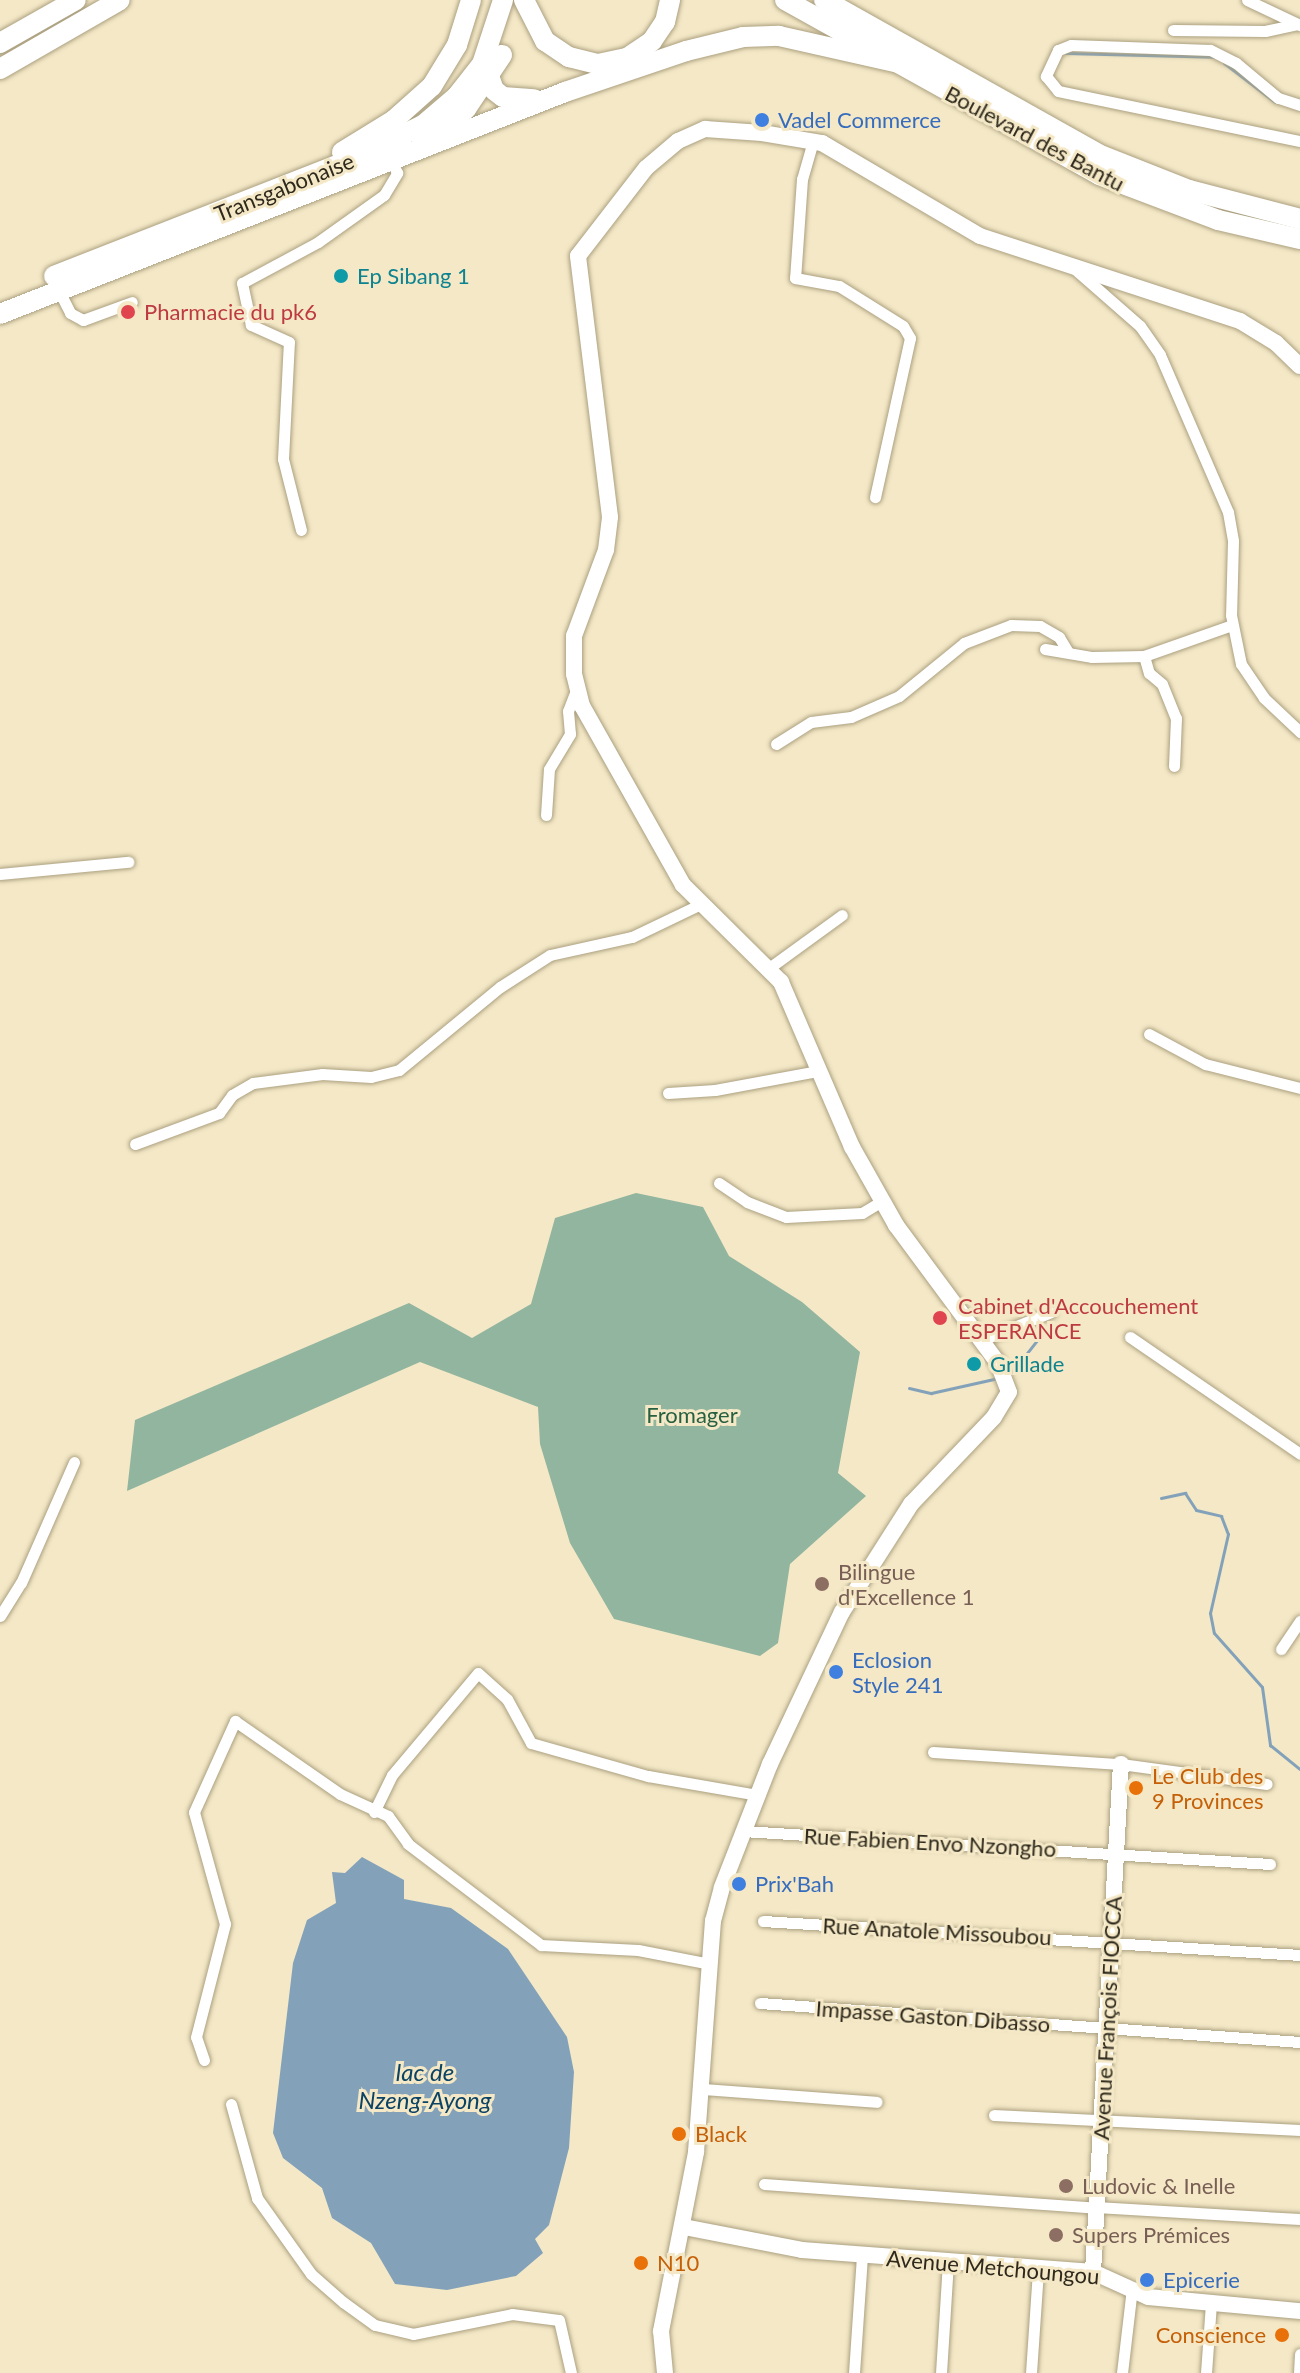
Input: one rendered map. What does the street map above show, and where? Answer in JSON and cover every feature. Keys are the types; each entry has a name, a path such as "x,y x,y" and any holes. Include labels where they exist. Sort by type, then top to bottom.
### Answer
{"highway":[{"path":"0,43 76,0"},
{"path":"0,69 112,5 128,0"},
{"path":"287,186 414,105 446,67 471,0"},
{"path":"524,0 545,41 569,57 598,64 627,58 652,41 665,22 670,0"},
{"name":"Boulevard des Bantu","path":"785,0 1028,138 1133,190 1218,220 1300,239"},
{"name":"Boulevard des Bantu","path":"824,0 1098,154 1189,190 1300,219"},
{"path":"835,0 867,26"},
{"path":"507,2 489,78 494,90 509,100 565,92"},
{"name":"Transgabonaise","path":"0,299 391,144 444,109 482,64 507,2"},
{"path":"394,157 438,145 565,92 743,37 806,39 874,61 899,63"},
{"name":"Transgabonaise","path":"0,314 394,157 450,123 489,78"}],"street":[{"path":"1247,0 1299,25"},
{"path":"1173,30 1265,31 1299,25"},
{"path":"1300,105 1278,98 1236,63 1210,50 1071,45 1058,50 1046,76 1058,91 1300,141"},
{"path":"665,2373 662,2319 684,2227 702,2089 713,1921 743,1831 815,1665 867,1571 911,1504 1006,1401 1007,1381 982,1340 882,1201 818,1071 793,1004 769,968 701,904 664,856 626,779 591,725 577,688 574,636 606,550 610,517 577,272 581,249 653,161 688,134 727,129 813,141 958,227 1240,321 1276,343 1300,366"},
{"path":"813,141 802,179 795,278 839,286 903,326 910,338 875,497"},
{"path":"301,530 283,459 289,342 251,325 242,283 309,247 384,195 397,173 394,157"},
{"path":"1071,266 1147,334 1172,381 1228,512 1233,541 1232,625 1247,676 1300,732"},
{"path":"58,289 70,313 83,320 132,302"},
{"path":"776,744 811,722 851,717 899,696 964,643 1011,625 1040,626 1059,637 1068,652"},
{"path":"1045,649 1144,656 1232,625"},
{"path":"1144,656 1149,673 1162,684 1176,718 1174,766"},
{"path":"546,815 549,769 570,734 568,711 577,688"},
{"path":"0,874 128,862"},
{"path":"135,1144 219,1113 232,1095 253,1083 322,1074 371,1077 399,1070 500,987 550,955 632,937 701,904"},
{"path":"769,968 842,915"},
{"path":"1149,1034 1205,1064 1300,1088"},
{"path":"668,1093 715,1090 818,1071"},
{"path":"719,1183 747,1202 786,1217 862,1213 882,1201"},
{"path":"982,1340 1051,1312"},
{"path":"1130,1337 1300,1454"},
{"path":"0,1616 21,1583 74,1462"},
{"path":"1281,1649 1300,1621"},
{"path":"374,1812 392,1775 478,1673 507,1699 531,1743 648,1776 691,1779 758,1795"},
{"path":"204,2060 196,2037 225,1924 194,1812 235,1721 374,1812 388,1816 408,1844 541,1945 638,1950 710,1964"},
{"path":"933,1752 1121,1764 1267,1784"},
{"name":"Avenue François FIOCCA","path":"1093,2272 1121,1764"},
{"name":"Rue Fabien Envo Nzongho","path":"743,1831 1270,1864"},
{"name":"Rue Anatole Missoubou","path":"763,1921 1300,1955"},
{"name":"Impasse Gaston Dibasso","path":"760,2003 1300,2042"},
{"path":"702,2089 877,2102"},
{"path":"231,2104 257,2198 305,2267 343,2302 375,2325 413,2334 512,2314 559,2320 571,2373"},
{"path":"994,2115 1102,2117 1300,2130"},
{"path":"764,2184 1300,2219"},
{"name":"Avenue Metchoungou","path":"684,2227 776,2247 948,2263 1093,2272 1148,2297 1300,2311"},
{"path":"854,2373 862,2256"},
{"path":"941,2373 948,2263"},
{"path":"1031,2373 1038,2269"},
{"path":"1122,2373 1132,2288"},
{"path":"1206,2373 1211,2303"},
{"path":"1299,2373 1300,2354"}],"green space":[{"name":"Fromager","path":"636,1193 703,1207 729,1256 802,1302 860,1352 838,1473 866,1496 790,1564 778,1643 760,1656 614,1619 570,1543 540,1444 538,1407 420,1362 127,1491 135,1420 409,1303 472,1338 531,1304 555,1218"}],"water":[{"name":"lac de Nzeng-Ayong","path":"362,1857 404,1880 404,1899 451,1908 508,1949 567,2037 574,2072 569,2148 549,2225 535,2239 543,2253 516,2276 447,2290 395,2284 371,2243 332,2218 322,2188 283,2158 273,2133 293,1963 307,1920 336,1903 332,1872 345,1873"}],"waterway":[{"path":"1066,53 1214,57"},
{"path":"1224,63 1275,102"},
{"path":"1012,1372 1045,1330"},
{"path":"909,1388 931,1393 998,1378"},
{"path":"1161,1498 1185,1493 1196,1510 1221,1516 1228,1534 1210,1613 1214,1633 1262,1687 1270,1745 1300,1769"}],"place":[{"name":"Vadel Commerce","path":"762,120"},
{"name":"Ep Sibang 1","path":"341,276"},
{"name":"Pharmacie du pk6","path":"128,312"},
{"name":"Cabinet d'Accouchement ESPERANCE","path":"940,1318"},
{"name":"Grillade","path":"974,1364"},
{"name":"Bilingue d'Excellence 1","path":"822,1584"},
{"name":"Eclosion Style 241","path":"836,1672"},
{"name":"Le Club des 9 Provinces","path":"1136,1788"},
{"name":"Prix'Bah","path":"739,1884"},
{"name":"Black","path":"679,2134"},
{"name":"Ludovic & Inelle","path":"1066,2186"},
{"name":"Supers Prémices","path":"1056,2235"},
{"name":"N10","path":"641,2263"},
{"name":"Epicerie","path":"1147,2280"},
{"name":"Conscience","path":"1282,2335"}]}
